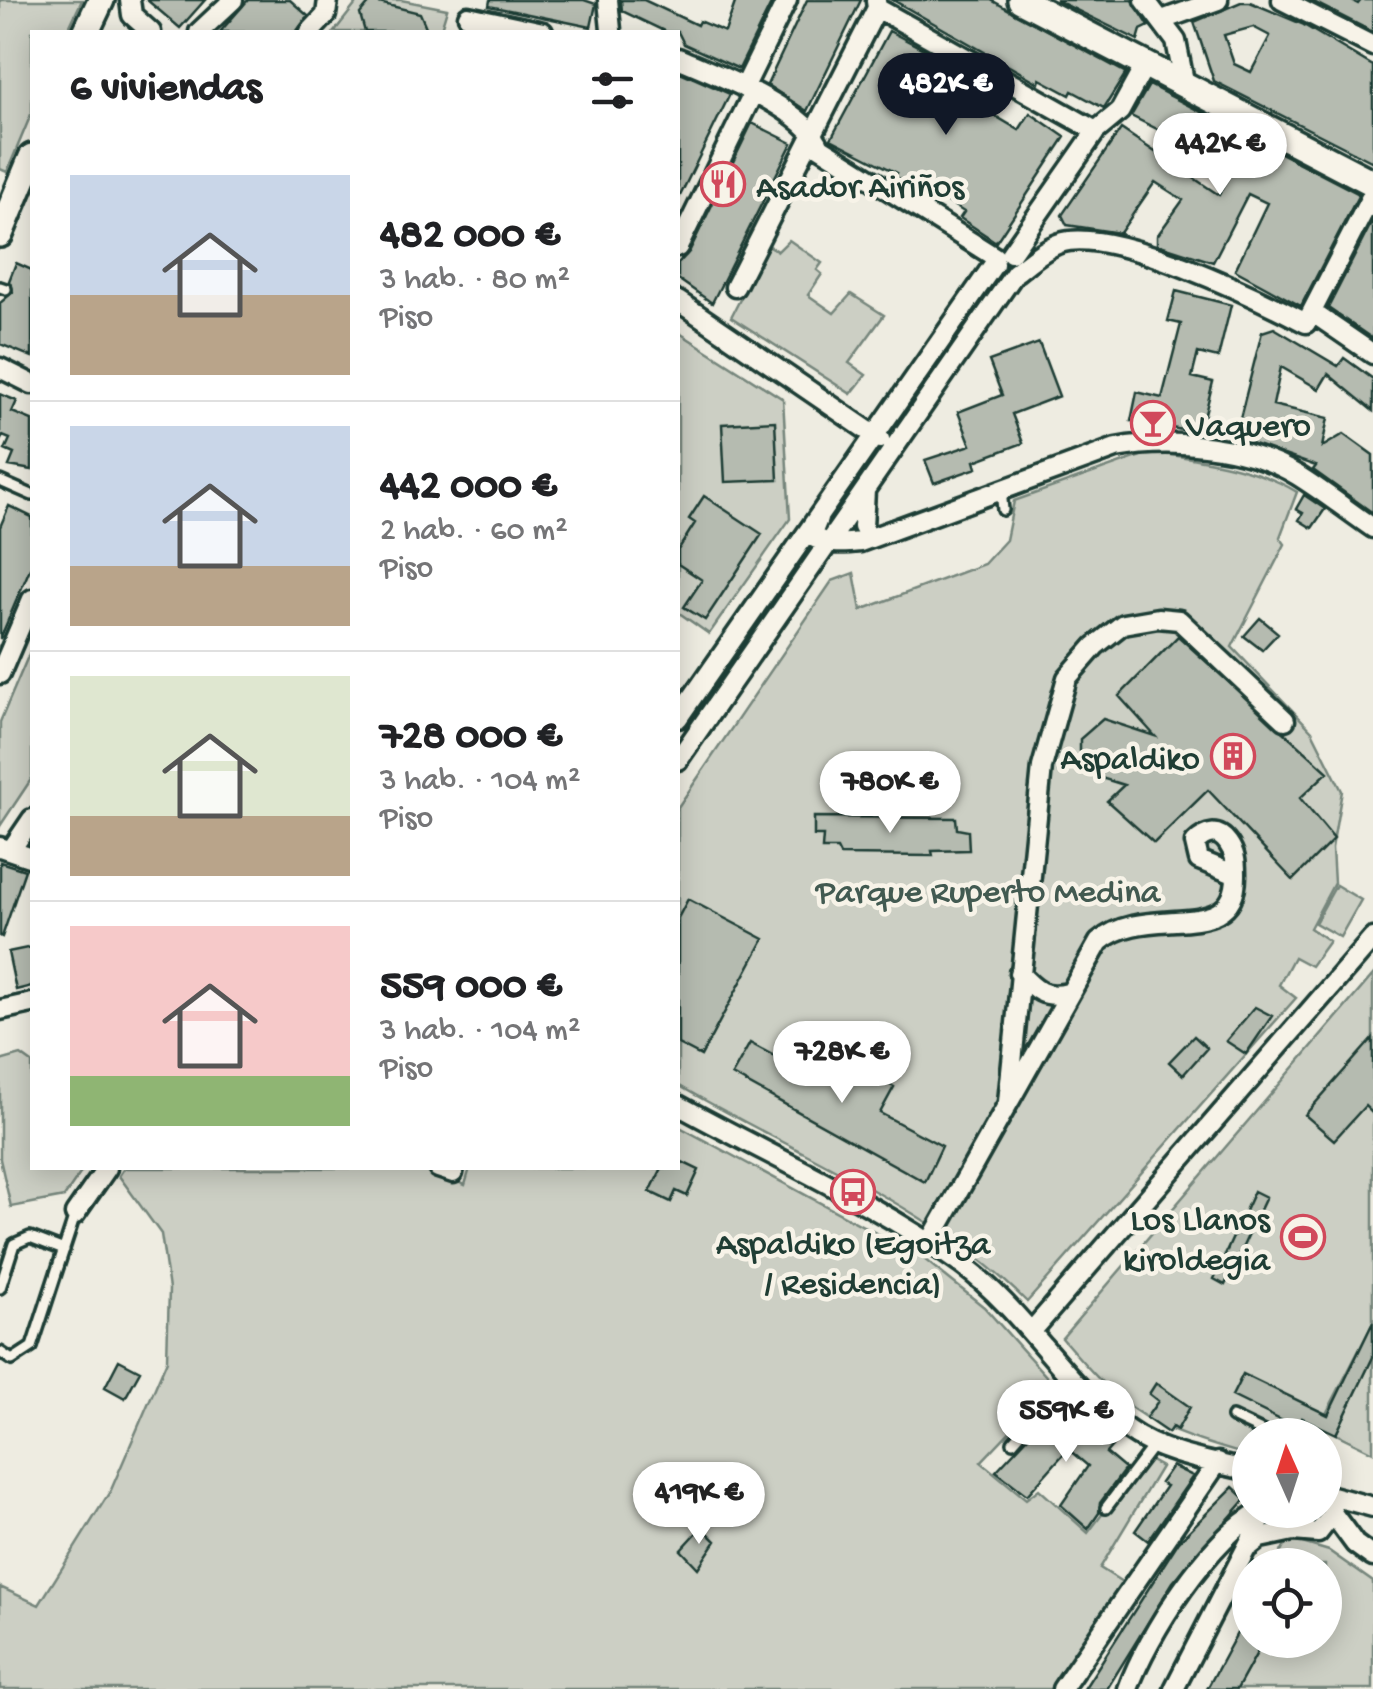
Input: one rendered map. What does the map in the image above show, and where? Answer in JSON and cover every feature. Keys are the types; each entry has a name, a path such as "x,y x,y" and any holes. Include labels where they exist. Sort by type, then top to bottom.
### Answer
{"street":[{"path":"87,30 101,0"},
{"path":"130,0 132,15 149,30"},
{"path":"201,30 232,0"},
{"path":"312,30 326,15 328,0"},
{"path":"608,0 613,30"},
{"path":"680,243 787,0"},
{"path":"1021,0 1373,183"},
{"path":"1145,0 1176,41 1185,86"},
{"path":"1162,20 1218,0"},
{"path":"1282,0 1373,46"},
{"path":"735,287 876,4 1096,131"},
{"path":"468,16 534,30"},
{"path":"680,59 748,90 811,130 820,147 1006,264"},
{"path":"680,716 818,520 872,434 1006,264 1096,131 1120,110 1144,65"},
{"path":"0,234 30,162"},
{"path":"1313,320 1373,193"},
{"path":"1037,219 1061,242"},
{"path":"1006,264 1061,242 1104,246 1179,263 1313,320 1373,354"},
{"path":"681,755 1000,292 1006,264"},
{"path":"680,302 893,447"},
{"path":"0,368 30,383"},
{"path":"818,520 812,536 840,544 869,538 1116,448 1150,442 1208,448 1294,473 1373,528"},
{"path":"869,538 863,527 870,481"},
{"path":"0,674 30,604"},
{"path":"1008,1102 1042,767 1067,678 1123,624 1158,618 1178,620 1285,720"},
{"path":"680,721 686,727 681,755"},
{"path":"30,821 6,849 30,857"},
{"path":"930,1242 1099,942 1111,931 1144,921 1216,916 1236,891 1236,876"},
{"path":"1038,1326 1373,938"},
{"path":"1019,973 1037,992 1054,996 1068,993"},
{"path":"0,1010 30,1003"},
{"path":"680,1107 930,1242 967,1268 1014,1314 1038,1326 1071,1376 1117,1421 1155,1444 1232,1466"},
{"path":"75,1214 106,1170"},
{"path":"1062,1689 1218,1462"},
{"path":"1342,1504 1370,1506"},
{"path":"1342,1523 1355,1544"},
{"path":"1128,1689 1137,1664 1209,1556 1236,1528"},
{"path":"1174,1689 1257,1528"},
{"path":"1318,1533 1320,1528"},
{"path":"1250,1546 1260,1538 1293,1531 1318,1533 1355,1544 1373,1557"}],"lane":[{"path":"0,481 30,494"},
{"path":"1001,490 1003,510"},
{"path":"0,1352 12,1360 32,1347 75,1214"},
{"path":"0,1288 14,1244 30,1237 64,1250"},
{"path":"1013,1442 1071,1376"},
{"path":"1106,1508 1155,1444"}],"green space":[{"path":"0,0 82,0 68,30 30,30 30,117 7,172 0,169"},
{"path":"359,0 401,0 447,9 441,30 336,30"},
{"path":"789,240 822,263 817,270 822,274 808,295 834,313 851,294 884,315 849,363 866,375 851,394 731,317 768,245 778,251"},
{"path":"680,333 783,399 790,519 709,634 680,613"},
{"name":"Parque Ruperto Medina","path":"1152,452 1245,470 1297,492 1280,537 1285,544 1232,647 1312,731 1342,791 1332,848 1334,883 1310,928 1329,941 1311,966 1294,957 1279,985 1296,998 1027,1302 990,1268 906,1209 680,1086 680,804 832,581 854,573 861,610 984,564 1006,540 1014,501"},
{"path":"30,652 30,781 0,826 0,722"},
{"path":"1336,885 1361,900 1340,937 1315,923"},
{"path":"1373,975 1373,1323 1324,1418 1232,1418 1232,1450 1188,1437 1144,1416 1106,1386 1062,1338"},
{"path":"21,1055 30,1062 30,1170 83,1170 64,1197 11,1207 0,1159 0,1061"},
{"path":"680,1127 924,1259 984,1307 1054,1385 981,1462 1026,1499 1039,1489 1088,1533 1145,1458 1161,1467 1100,1568 1127,1585 1053,1689 0,1689 0,1587 39,1605 111,1490 167,1360 169,1289 161,1234 119,1176 123,1170 430,1170 465,1185 469,1170 680,1170"},
{"path":"1373,1357 1373,1452 1342,1437 1342,1422"},
{"path":"1299,1542 1319,1548 1283,1548 1286,1543"},
{"path":"1342,1560 1373,1582 1373,1689 1237,1689 1254,1658 1342,1658"}],"building":[{"path":"147,0 205,0 180,28"},
{"path":"248,0 290,0 308,16 298,30 222,30"},
{"path":"490,0 584,0 596,4 591,27 489,6"},
{"path":"621,0 644,0 697,25 699,21 725,32 736,0 773,0 739,69 684,44 680,30 662,30 622,11"},
{"path":"807,0 861,0 807,111 767,85"},
{"path":"893,0 991,0 1126,73 1104,108 1072,91 1070,95 1040,79 1039,83"},
{"path":"1056,0 1133,0 1149,26 1141,30 1138,40"},
{"path":"1310,0 1350,0 1358,4 1361,0 1373,0 1373,32"},
{"path":"371,1 420,13 427,30 364,30 360,14"},
{"path":"1241,2 1250,2 1302,24 1373,66 1373,162 1214,81 1194,22","holes":["1253,27 1270,36 1251,72 1234,64 1224,35"]},
{"path":"889,31 925,50 914,71 948,89 960,69 997,91 987,111 1019,130 1030,113 1065,137 996,242 960,218 964,212 937,195 934,200 895,176 897,173 831,139"},
{"path":"680,72 730,94 680,196"},
{"path":"1149,85 1359,194 1301,306 1235,270 1267,203 1248,194 1213,262 1157,244 1157,236 1183,200 1155,182 1120,233 1067,225 1062,215 1121,129 1219,195 1233,167 1131,116"},
{"path":"752,123 792,143 712,303 680,280 680,262 689,252"},
{"path":"1373,220 1373,339 1328,308"},
{"path":"16,263 30,269 30,356 0,344 0,303 13,292 9,281"},
{"path":"1176,291 1231,305 1218,358 1198,353 1192,377 1213,382 1200,433 1131,421 1137,392 1162,398 1181,324 1168,321"},
{"path":"1274,328 1338,366 1344,358 1373,379 1373,411 1328,374 1319,389 1281,367 1273,405 1328,418 1322,447 1344,434 1373,455 1373,513 1313,470 1316,466 1235,438 1262,332"},
{"path":"1039,343 1059,396 1012,414 1023,443 975,461 977,468 934,483 925,460 971,445 958,412 1002,395 989,361"},
{"path":"0,394 17,401 12,412 30,419 30,470 9,466 14,454 5,450 10,439 3,436 0,441"},
{"path":"775,421 778,480 725,482 722,424"},
{"path":"1304,495 1325,509 1312,528 1299,520 1303,513 1296,509"},
{"path":"704,496 762,534 705,620 684,607 702,580 680,565 680,547 695,523 689,519"},
{"path":"9,506 30,516 30,569 0,639 0,527"},
{"path":"1260,618 1278,633 1262,650 1244,636"},
{"name":"Aspaldiko","path":"1178,636 1328,772 1300,798 1334,839 1293,880 1208,790 1154,843 1107,801 1124,785 1101,778 1080,751 1080,739 1103,719 1155,736 1119,696"},
{"path":"814,817 956,818 957,829 968,831 969,850 932,851 933,856 840,855 837,849 822,849 823,836 814,836"},
{"path":"0,862 25,870 2,937 0,936"},
{"path":"688,899 764,939 701,1056 680,1045 680,914"},
{"path":"30,947 30,986 16,990 8,952"},
{"path":"1255,1007 1272,1016 1246,1054 1226,1041"},
{"path":"1194,1036 1207,1048 1183,1075 1169,1062"},
{"path":"1373,1038 1373,1114 1365,1106 1334,1140 1305,1115"},
{"path":"750,1043 811,1076 825,1050 894,1087 880,1113 942,1146 925,1182 732,1075"},
{"path":"680,1161 699,1170 687,1196 676,1191 671,1202 650,1192 661,1170 680,1170"},
{"path":"1254,1191 1266,1197 1225,1285 1214,1279"},
{"path":"1373,1322 1373,1357 1342,1422 1342,1418 1277,1418 1232,1396 1243,1374 1328,1415"},
{"path":"119,1360 140,1371 125,1398 105,1387"},
{"path":"1156,1383 1190,1407 1177,1430 1172,1427 1168,1433 1146,1418 1158,1401 1149,1394"},
{"path":"1076,1414 1113,1445 1106,1453 1125,1469 1100,1503 1099,1513 1088,1529 1061,1505 1088,1466 1068,1449 1027,1495 996,1471 1044,1420 1059,1433"},
{"path":"1172,1466 1193,1476 1148,1541 1135,1531 1166,1486 1160,1483"},
{"path":"1232,1488 1232,1515 1173,1582 1107,1689 1084,1689 1179,1541"},
{"path":"702,1527 716,1541 698,1568 681,1550"},
{"path":"1232,1642 1232,1658 1254,1658 1237,1689 1207,1689"}],"place":[{"name":"Asador Airiños","path":"723,184"},
{"name":"Vaquero","path":"1153,423"},
{"name":"Aspaldiko","path":"1233,756"},
{"name":"Aspaldiko (Egoitza / Residencia)","path":"853,1192"},
{"name":"Los Llanos kiroldegia","path":"1303,1237"}]}
